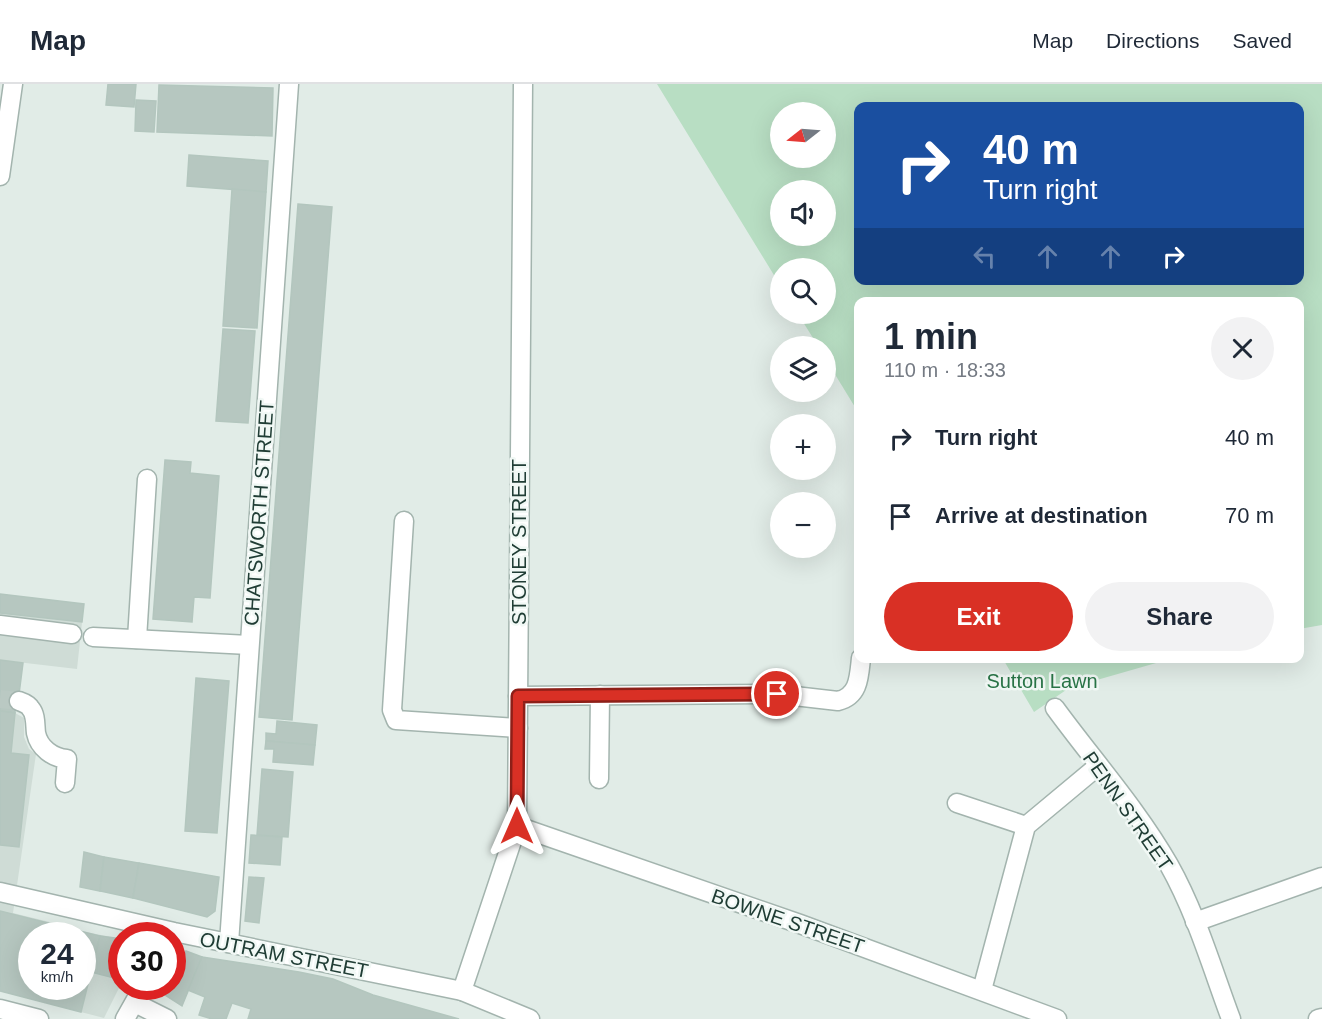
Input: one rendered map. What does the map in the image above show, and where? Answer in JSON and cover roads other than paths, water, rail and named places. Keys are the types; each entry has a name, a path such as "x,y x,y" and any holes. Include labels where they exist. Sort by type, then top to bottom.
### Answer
{"street":[{"path":"0,176 13,84"},
{"name":"CHATSWORTH STREET","path":"228,943 289,84"},
{"name":"STONEY STREET","path":"462,991 517,826 523,84"},
{"path":"137,639 147,479"},
{"path":"404,521 392,710 396,720 518,728"},
{"path":"0,625 72,634"},
{"path":"93,637 249,645"},
{"path":"518,696 777,694 838,701 848,699 856,690 860,663"},
{"path":"599,779 600,695"},
{"path":"19,700 31,709 36,723 36,735 45,750 57,759 67,759 65,783"},
{"name":"PENN STREET","path":"1055,708 1133,811 1169,866 1195,922 1231,1019"},
{"path":"982,990 1026,826 1098,766"},
{"path":"957,803 1026,826"},
{"name":"BOWNE STREET","path":"517,826 982,990 1057,1019"},
{"path":"1195,922 1322,877"},
{"name":"OUTRAM STREET","path":"0,892 124,922"},
{"name":"OUTRAM STREET","path":"186,936 462,991 530,1019"},
{"path":"125,1019 136,1000"},
{"path":"145,1000 167,1019"},
{"path":"0,1009 39,1019"}],"tunnel":[{"path":"0,699 19,701"}],"park label":[{"name":"Sutton Lawn","path":"1042,681"}]}
